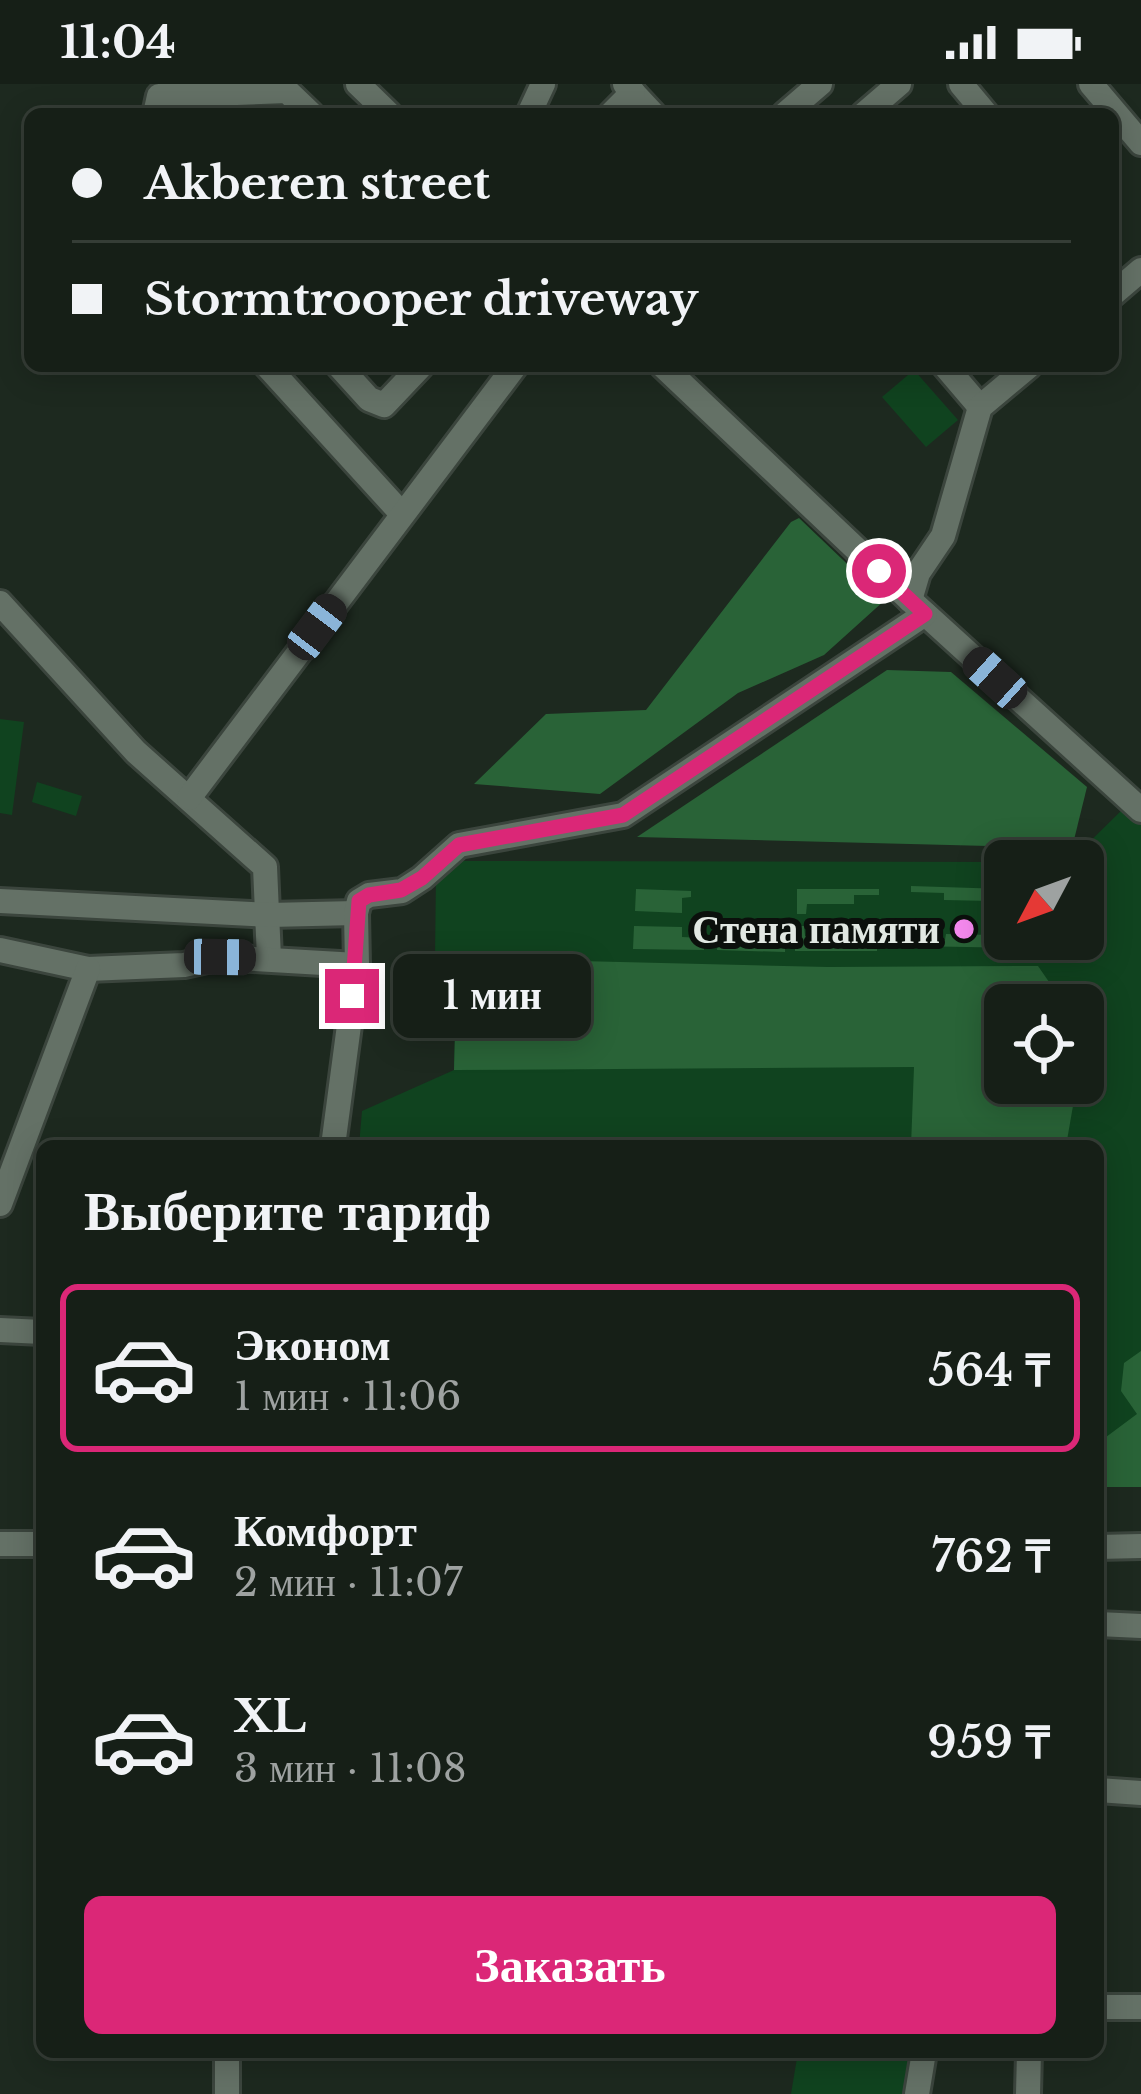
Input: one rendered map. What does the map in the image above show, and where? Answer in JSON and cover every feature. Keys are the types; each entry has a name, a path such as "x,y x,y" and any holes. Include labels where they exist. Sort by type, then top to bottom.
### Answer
{"street":[{"path":"358,84 383,108"},
{"path":"792,108 820,84"},
{"path":"871,108 899,84"},
{"path":"961,84 981,108"},
{"path":"1091,84 1111,108"},
{"path":"158,98 287,91 305,108"},
{"path":"1119,117 1141,143"},
{"path":"273,372 403,514"},
{"path":"344,372 369,399 384,405 415,372"},
{"path":"189,798 510,372"},
{"path":"669,372 1141,809"},
{"path":"950,372 980,407"},
{"path":"918,607 918,574 943,536 980,407 1022,372"},
{"path":"0,603 136,752 265,867 269,958"},
{"path":"335,1140 357,965 359,901 401,890 459,845 623,815 918,607"},
{"path":"0,901 268,915 356,913"},
{"path":"0,950 88,969 184,964 220,957 357,965"},
{"path":"0,1204 88,969"},
{"path":"0,1330 36,1332"},
{"path":"0,1544 36,1544"},
{"path":"1104,1546 1141,1546"},
{"path":"1104,1624 1141,1626"},
{"path":"1104,1790 1141,1793"},
{"path":"1104,2008 1141,2008"},
{"path":"227,2058 227,2094"},
{"path":"917,2094 923,2058"},
{"path":"1028,2094 1029,2058"}],"green space":[{"path":"916,372 958,420 926,447 882,397"},
{"path":"799,518 885,600 824,655 738,693 600,794 474,784 546,714 646,710 791,522"},
{"path":"887,670 951,672 1087,787 1074,840 984,840 984,846 637,837"},
{"path":"0,719 24,722 12,815 0,813"},
{"path":"37,782 82,796 76,816 32,802"},
{"path":"1124,808 1141,821 1141,1487 1104,1486 1104,1140 360,1140 362,1111 454,1070 457,959 435,958 436,874 455,861 984,862 984,960 1104,960 1104,840 1091,840"},
{"path":"911,886 984,888 984,901 944,900 944,893 911,892"},
{"path":"636,889 691,891 691,897 682,898 682,913 635,911"},
{"path":"797,889 879,889 879,895 854,895 854,904 807,904 806,914 797,914"},
{"path":"740,925 786,926 785,952 717,950 718,938 739,938"},
{"path":"634,926 682,927 682,937 704,938 704,950 633,949"},
{"path":"795,926 804,926 805,936 852,936 852,944 877,944 877,951 795,951"},
{"path":"946,934 984,935 984,947 914,946 914,940 945,940"},
{"path":"457,958 828,967 1038,966 1050,984 984,984 984,1104 1073,1104 1067,1140 911,1140 914,1067 454,1070"},
{"path":"1141,1351 1141,1487 1106,1487 1104,1439 1137,1414 1121,1391 1124,1363"},
{"path":"797,2058 913,2058 907,2094 791,2094"}],"place":[{"name":"Стена памяти","path":"964,929"}],"route":[{"path":"352,996 359,901 401,890 459,845 623,815 925,614 879,571"}]}
